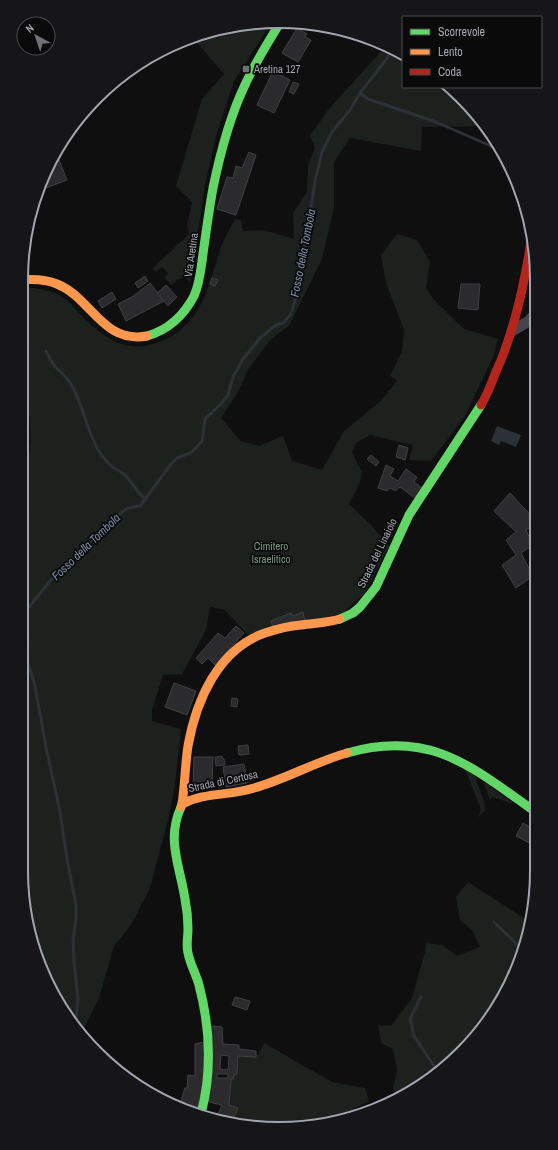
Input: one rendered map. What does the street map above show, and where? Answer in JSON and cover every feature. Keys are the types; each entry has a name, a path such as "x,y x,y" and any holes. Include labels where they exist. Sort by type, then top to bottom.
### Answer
{"street":[{"name":"Via Aretina","path":"28,279 39,278 60,284 77,296 109,327 116,332 127,336 138,337 152,334 165,328 178,319 192,301 199,284 211,200 222,153 236,107 247,80 277,28"},
{"name":"Strada del Linaiolo","path":"182,804 188,748 193,723 203,697 217,672 230,656 243,644 281,629 338,620 351,614 363,604 374,589 408,516 486,396 507,347 512,331 525,281 529,257"},
{"path":"512,331 530,320"},
{"name":"Strada di Certosa","path":"202,1110 207,1084 208,1043 201,994 188,952 186,905 174,847 175,823 182,804 195,798 254,788 353,751 377,746 397,745 420,747 457,760 499,786 530,808"}],"green space":[{"path":"267,29 234,81 216,136 205,185 190,282 185,277 178,279 171,285 164,277 168,274 162,267 156,272 152,269 189,234 187,226 192,202 176,186 202,99 224,74 196,42 246,30"},
{"name":"Cimitero Israelitico","path":"382,50 402,61 402,88 442,88 478,126 422,127 421,151 350,138 334,162 334,208 322,259 289,326 271,339 249,368 238,392 221,418 241,441 259,446 283,436 292,461 322,470 344,431 382,400 397,380 390,376 402,351 404,330 386,283 381,255 397,234 417,240 430,262 426,288 434,300 464,329 498,339 493,357 465,416 431,461 409,460 413,445 370,435 356,443 352,452 362,473 359,485 349,504 372,526 389,546 365,593 343,613 249,636 224,609 210,607 206,630 182,674 163,675 152,710 152,721 181,729 175,784 169,816 150,888 131,925 114,946 99,998 84,1028 70,1010 47,967 41,952 30,904 28,871 28,462 31,442 28,411 28,288 49,291 63,297 98,331 116,342 126,345 147,346 173,335 186,325 203,301 221,247 235,219 241,220 243,231 263,230 294,239 293,213 307,192 308,165 315,148 310,136 328,110"},
{"path":"465,769 475,776 484,802 485,810 478,818 481,809"},
{"path":"483,781 514,804 492,797 490,800"},
{"path":"468,882 525,919 517,952 504,982 488,1010 468,1036 432,1070 394,1094 393,1088 397,1070 393,1049 381,1043 378,1025 391,1026 412,998 425,952 426,943 442,945 457,956 480,947 472,930 460,920 456,897"},
{"path":"264,1043 332,1082 365,1088 369,1101 348,1112 312,1120 279,1122 233,1118 237,1108 229,1105 231,1079 233,1079 235,1074 237,1074 238,1056 258,1055"}],"shaded area":[{"path":"497,426 521,435 516,447 501,441 499,445 491,441"}],"building":[{"path":"296,29 307,34 305,37 311,40 298,62 282,53"},
{"path":"273,71 290,80 274,113 257,105"},
{"path":"293,82 299,84 294,94 289,92"},
{"path":"249,152 256,155 236,215 217,209 227,177 233,178 236,166 242,168"},
{"path":"58,160 67,180 45,188 54,168"},
{"path":"145,276 148,281 138,288 135,283"},
{"path":"212,278 218,280 215,286 210,284"},
{"path":"150,283 164,301 126,321 118,304 132,297"},
{"path":"461,284 480,284 478,310 458,308"},
{"path":"166,285 177,297 168,306 157,293"},
{"path":"112,292 116,299 102,308 98,301"},
{"path":"399,445 408,448 405,460 396,457"},
{"path":"371,455 379,462 376,466 367,459"},
{"path":"386,465 394,469 390,476 398,481 406,469 417,477 414,482 422,488 415,498 400,487 395,491 390,488 387,491 378,488"},
{"path":"510,493 530,515 530,528 526,530 530,539 530,547 521,553 530,570 530,578 516,588 502,565 516,555 506,540 516,532 494,511"},
{"path":"303,612 305,621 274,629 271,621 291,613 292,616"},
{"path":"236,626 244,633 215,665 208,658 202,664 196,658 218,633 225,638"},
{"path":"174,683 196,691 187,715 165,707"},
{"path":"232,698 238,699 237,707 231,706"},
{"path":"248,745 249,754 239,755 238,746"},
{"path":"222,756 225,765 216,766 215,757"},
{"path":"194,757 213,757 212,788 193,788"},
{"path":"244,764 247,783 226,787 223,767"},
{"path":"523,823 530,827 530,843 516,836"},
{"path":"235,997 250,1001 247,1010 232,1005"},
{"path":"211,1026 222,1027 223,1044 239,1045 239,1049 256,1051 256,1057 238,1056 237,1074 235,1074 233,1079 231,1079 229,1105 238,1108 234,1118 218,1114 222,1105 209,1102","holes":["221,1055 229,1056 228,1070 220,1069","217,1074 228,1074 228,1078 217,1078"]},
{"path":"204,1042 204,1083 197,1109 181,1101 185,1088 187,1088 188,1075 195,1076 195,1044"}],"waterway":[{"name":"Fosso della Tombola","path":"29,607 50,581 115,517 128,508 140,506 171,464 177,458 190,453 196,448 202,441 205,419 228,395 233,377 243,359 261,337 276,325 283,323 291,314 299,286 301,262 315,182 322,152 332,132 350,110 360,93 389,54"},
{"path":"360,93 368,99 436,122 492,146"},
{"path":"46,351 54,365 66,377 77,396 96,446 101,455 110,465 126,476 146,500"},
{"path":"28,663 35,686 60,812 76,905 73,940 78,999 76,1018"},
{"path":"494,922 519,946"},
{"path":"421,997 410,1019 414,1036 435,1068"}],"traffic: fast":[{"path":"147,336 162,330 175,321 194,296 200,275 213,188 229,124 248,78 277,28"},
{"path":"340,619 353,613 360,607 376,587 409,515 481,405"},
{"path":"347,753 377,747 403,746 427,749 470,767 530,808"},
{"path":"181,807 177,819 174,842 187,910 187,950 199,985 206,1017 208,1066 205,1098 202,1110"}],"traffic: slow":[{"path":"28,280 48,281 57,284 80,299 108,327 119,333 132,337 147,336"},
{"path":"182,804 187,753 192,729 203,695 222,664 234,651 265,633 296,625 340,619"},
{"path":"181,807 182,804 191,800 236,792 266,784 347,753"}],"traffic: jam":[{"path":"481,405 489,390 514,324 529,255"}],"place":[{"name":"Aretina 127","path":"246,69"}]}
